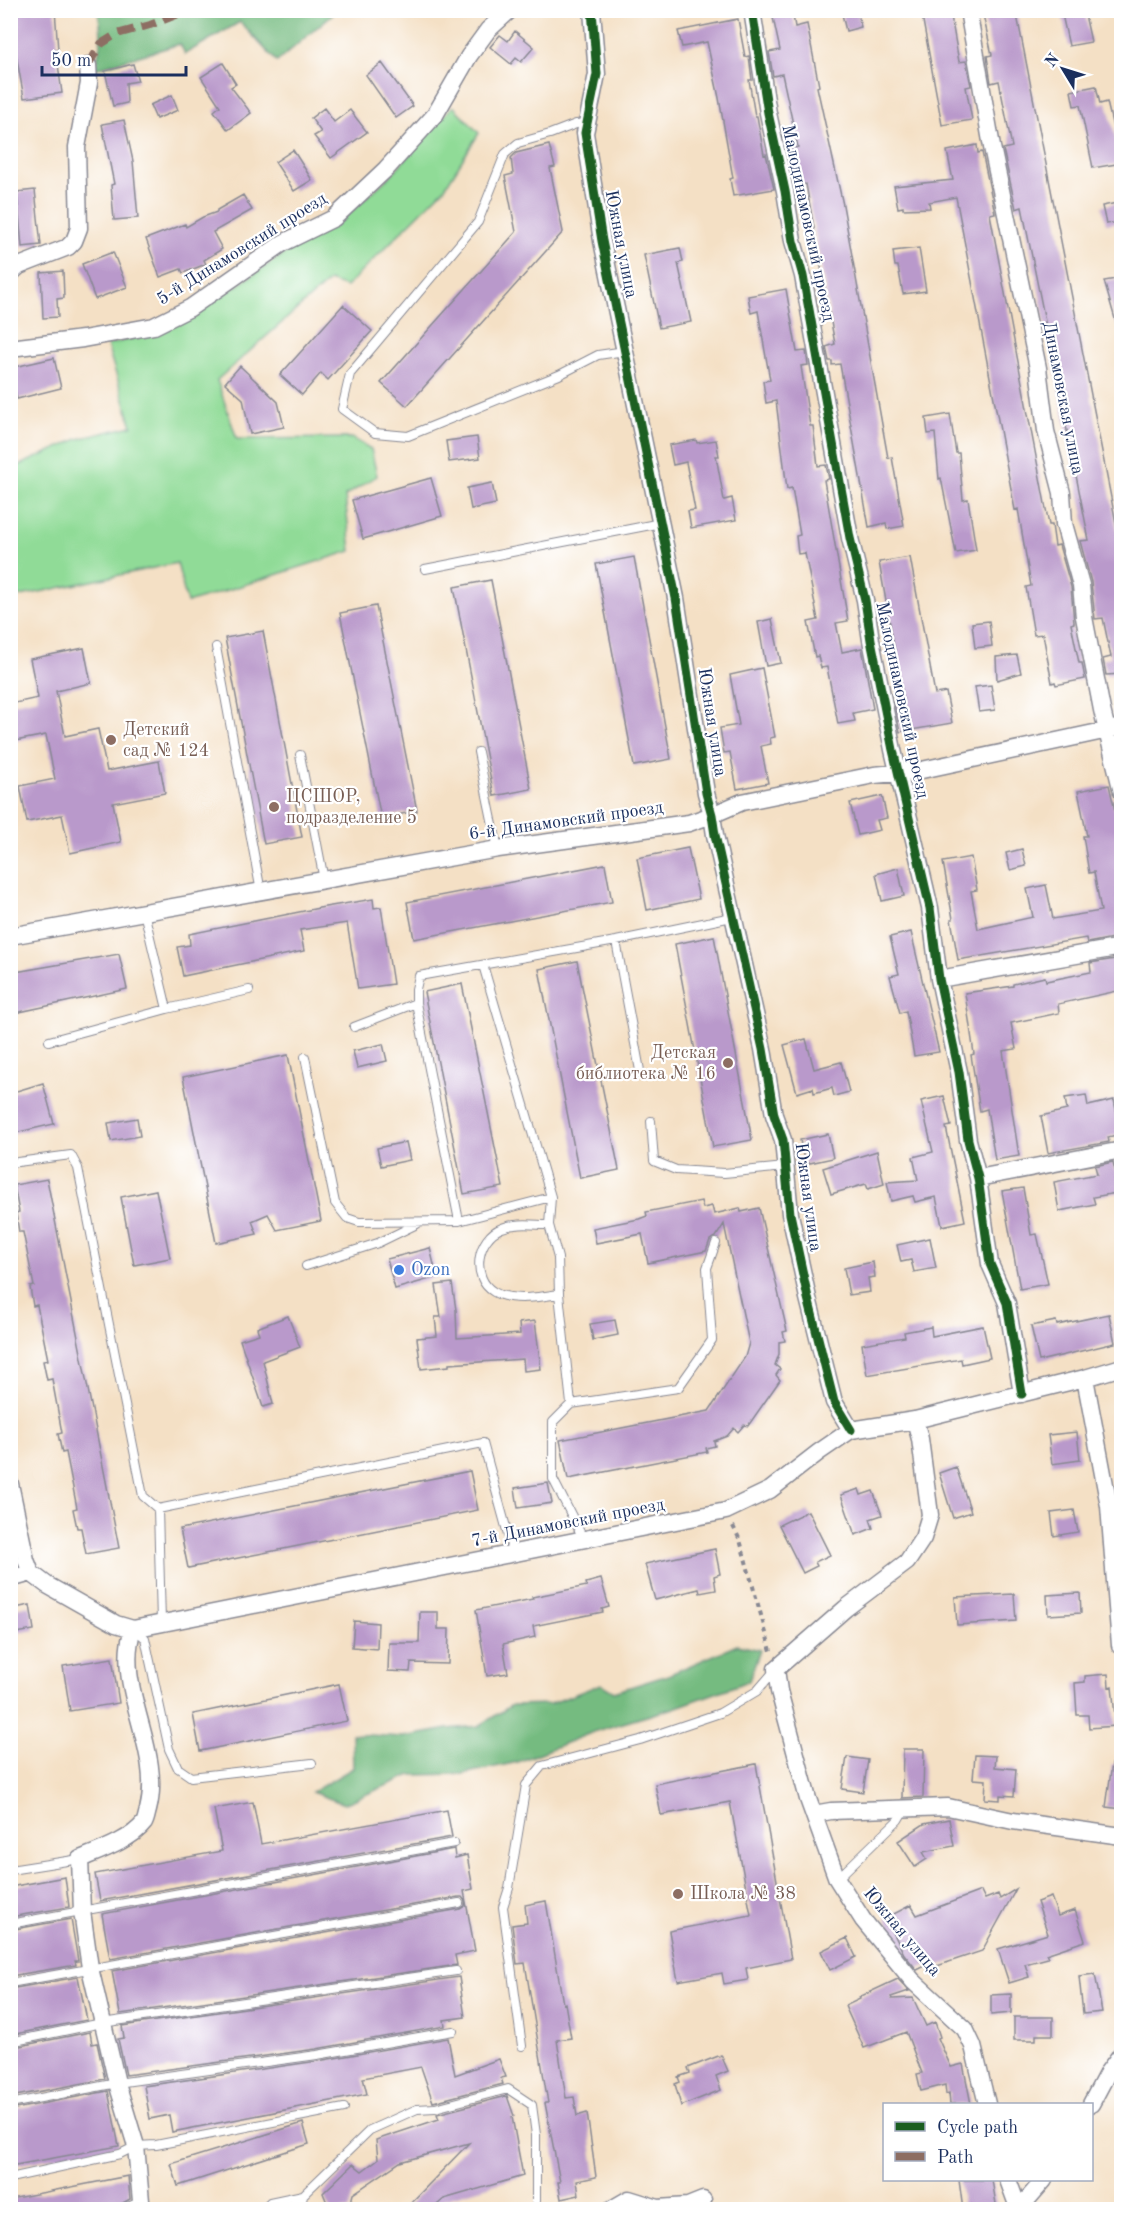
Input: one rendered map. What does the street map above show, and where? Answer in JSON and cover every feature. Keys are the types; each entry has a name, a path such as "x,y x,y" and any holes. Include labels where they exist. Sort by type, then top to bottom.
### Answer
{"street":[{"name":"5-й Динамовский проезд","path":"12,343 83,339 154,326 190,308 283,243 334,218 386,169 435,115 469,56 488,30 510,10"},
{"name":"Южная улица","path":"592,10 597,74 585,133 602,241 662,523 706,793 763,1049 774,1115 783,1140 790,1214 834,1402 851,1430"},
{"name":"Малодинамовский проезд","path":"752,10 768,113 785,190 793,241 803,276 850,538 865,600 898,772 930,908 939,979 959,1072 968,1140 978,1178 990,1264 1007,1303 1023,1394"},
{"name":"Динамовская улица","path":"968,10 992,147 1038,368 1046,431 1062,493 1064,524 1081,585 1084,617 1114,728 1122,792"},
{"path":"10,274 19,266 68,247 74,241 79,228 77,147 89,83 88,65"},
{"name":"6-й Динамовский проезд","path":"10,936 498,849 689,823 742,802 874,775 917,771 1114,728"},
{"path":"939,979 1122,947"},
{"path":"978,1178 1122,1150"},
{"name":"7-й Динамовский проезд","path":"133,1629 726,1511 770,1490 851,1430 915,1420 1122,1367"},
{"path":"1085,1378 1109,1506 1120,1645"},
{"path":"776,1669 846,1608 907,1562 923,1538 930,1515 920,1439 915,1420"},
{"path":"10,1484 26,1560 32,1573 47,1585 116,1624 133,1629 128,1645 129,1670 151,1769 152,1794 144,1822 121,1842 80,1859 82,1911 90,1968 117,2083 136,2146 141,2201"},
{"path":"10,1580 32,1573"},
{"name":"Южная улица","path":"776,1669 779,1691 808,1799 837,1879 862,1920 913,1981 965,2029 973,2046 987,2103"},
{"path":"814,1814 831,1811 948,1807 1012,1821 1122,1836"},
{"path":"1091,2103 1122,2053"},
{"path":"1008,2181 1019,2209 1043,2181"},
{"path":"610,2210 629,2199 658,2208 688,2206 703,2200"}],"lane":[{"path":"586,123 576,124 518,143 505,154 478,222 350,374 342,409 375,433 408,436 559,375 598,355 626,351"},
{"path":"425,569 662,523"},
{"path":"216,647 261,892"},
{"path":"478,752 498,849"},
{"path":"300,755 324,880"},
{"path":"144,912 167,1009"},
{"path":"459,1221 416,1003 419,976 616,941 732,917"},
{"path":"616,941 641,1076"},
{"path":"483,965 551,1197 549,1225 558,1258 559,1294 571,1404"},
{"path":"49,1041 167,1009 249,990"},
{"path":"354,1027 416,1003"},
{"path":"305,1057 335,1203 347,1218 359,1222 459,1221 551,1197"},
{"path":"651,1121 654,1161 676,1170 724,1173 785,1167"},
{"path":"10,1162 71,1155 78,1168 143,1496 158,1509 161,1622"},
{"path":"306,1266 378,1242 420,1222"},
{"path":"549,1225 526,1224 501,1228 483,1243 478,1261 484,1284 496,1293 533,1299 559,1294"},
{"path":"585,1540 553,1479 553,1422 571,1404 678,1388 712,1340 707,1268 717,1243"},
{"path":"158,1509 483,1443 513,1553"},
{"path":"133,1629 145,1638 169,1749 178,1768 191,1777 312,1763"},
{"path":"522,2046 502,1907 509,1888 526,1785 542,1766 640,1740 720,1713 757,1691 776,1669"},
{"path":"837,1879 898,1820 904,1810"},
{"path":"10,1924 454,1843"},
{"path":"10,1870 80,1859"},
{"path":"10,1983 459,1903"},
{"path":"10,2042 102,2023 456,1971"},
{"path":"10,2104 117,2083 317,2055 453,2031"},
{"path":"262,2210 270,2202 303,2195 370,2130 417,2109 435,2108 508,2089 532,2105 536,2135 536,2201"},
{"path":"10,2178 120,2154 136,2146 156,2145 344,2108"},
{"path":"300,2210 303,2195"},
{"path":"122,2210 141,2201"}],"path":[{"path":"726,1511 740,1540 776,1669"}],"green space":[{"path":"97,11 336,11 277,62 240,22 185,54 180,44 95,69 101,33"},
{"path":"453,106 479,133 444,189 346,287 329,281 217,380 237,439 352,438 371,449 377,476 345,496 351,551 187,603 177,563 11,598 10,506 14,503 11,493 11,469 78,439 132,426 107,345 153,333 191,316 287,252 337,224 390,176"},
{"path":"737,1645 760,1650 749,1681 674,1708 596,1731 518,1762 463,1774 411,1775 344,1804 312,1792 353,1768 352,1734 404,1737 479,1726 512,1705 550,1704 601,1684 614,1692 668,1675"}],"building":[{"path":"12,10 55,10 58,50 56,50 62,93 24,98 16,54"},
{"path":"792,10 795,27 807,24 819,86 817,87 843,205 888,458 892,457 904,526 887,529 886,523 869,527 840,364 832,365 832,361 829,361 826,347 835,344 806,184 795,186 787,150 798,147 782,74 773,76 769,52 780,50 772,13"},
{"path":"841,10 857,10 861,27 846,31"},
{"path":"921,10 950,10 959,62 966,61 971,86 966,87 972,120 942,125"},
{"path":"982,10 1016,10 1122,554 1122,674 1106,675 1103,659 1111,657 1103,618 1095,619 1091,582 1080,541 1089,540 1022,207 1016,209 1003,149 1012,147 999,81 991,83 987,56 992,55"},
{"path":"1061,10 1084,10 1091,42 1069,46"},
{"path":"738,19 745,57 749,56 752,80 749,80 755,116 757,116 764,155 766,154 774,189 733,196 730,179 733,178 707,42 682,47 678,31"},
{"path":"515,31 534,47 521,62 516,58 511,64 490,47 500,35 508,41"},
{"path":"223,63 236,84 231,87 251,113 228,130 214,111 220,106 201,77"},
{"path":"382,63 413,106 396,118 366,75"},
{"path":"133,64 138,81 126,83 127,103 113,106 105,71"},
{"path":"1096,86 1100,104 1107,102 1117,144 1122,143 1122,163 1093,168 1080,105 1074,106 1071,91"},
{"path":"172,95 178,110 156,119 150,105"},
{"path":"324,108 334,122 350,110 367,132 331,158 314,136 321,132 311,118"},
{"path":"124,120 133,161 138,218 114,220 111,185 114,184 102,124"},
{"path":"549,145 555,167 550,168 563,232 407,406 381,383 516,232 505,176 513,174 511,158 516,153"},
{"path":"977,145 978,153 982,152 995,213 990,214 1049,525 1052,525 1055,546 1059,545 1071,587 1074,623 1071,624 1079,663 1082,663 1085,679 1056,685 1055,682 1052,683 1043,634 1034,635 1026,587 1031,586 1018,509 1015,510 956,197 929,202 930,208 903,209 903,207 898,208 894,186 953,180 947,151"},
{"path":"293,150 312,180 294,191 275,162"},
{"path":"35,190 41,245 22,247 17,192"},
{"path":"243,195 252,210 213,232 222,249 204,260 206,264 183,273 181,269 160,277 146,239 185,224 186,227 217,212"},
{"path":"1122,202 1122,222 1106,224 1102,206"},
{"path":"680,248 683,262 678,263 691,322 659,328 644,255"},
{"path":"919,248 926,291 903,294 893,251"},
{"path":"113,252 127,287 95,299 82,264"},
{"path":"63,271 64,298 57,299 58,317 43,318 41,273"},
{"path":"1122,278 1122,325 1117,326 1104,281"},
{"path":"786,289 797,352 806,351 808,365 801,366 818,466 826,465 829,479 824,480 848,621 836,623 842,652 862,648 873,709 853,713 855,721 838,724 827,667 821,668 818,656 815,657 808,622 818,620 805,553 798,554 796,536 800,535 792,488 787,489 776,401 766,403 763,381 770,380 758,311 751,313 748,296"},
{"path":"343,305 372,331 328,380 321,373 302,395 280,375"},
{"path":"54,358 61,388 17,399 10,368"},
{"path":"240,366 278,402 284,427 250,434 243,399 225,383"},
{"path":"950,414 956,453 959,453 963,500 968,499 976,550 956,553 941,478 939,479 935,433 928,434 926,418"},
{"path":"477,437 480,458 449,462 446,441"},
{"path":"696,440 697,443 716,440 719,456 716,456 724,500 732,498 736,520 691,528 688,511 695,510 686,462 673,465 669,445"},
{"path":"431,478 442,516 363,539 352,500"},
{"path":"492,483 496,504 471,509 467,488"},
{"path":"634,557 671,759 634,766 596,564"},
{"path":"910,557 935,694 946,692 952,723 900,732 894,703 904,702 879,562"},
{"path":"491,580 531,789 494,796 454,587"},
{"path":"376,606 417,811 381,818 340,613"},
{"path":"772,619 781,663 766,666 758,622"},
{"path":"989,621 992,646 975,648 972,623"},
{"path":"263,631 302,837 264,844 225,638"},
{"path":"84,648 91,683 56,691 65,736 98,729 107,771 159,761 165,793 113,803 121,842 70,853 62,815 27,822 20,786 55,779 46,735 10,742 10,704 38,698 30,659"},
{"path":"1017,655 1021,673 997,680 996,657"},
{"path":"762,668 775,737 770,738 771,744 761,746 768,783 737,789 730,752 724,753 720,728 739,725 730,675"},
{"path":"991,685 995,710 979,712 975,687"},
{"path":"1109,785 1122,841 1122,932 1117,933 1118,937 1087,943 1086,938 958,960 943,862 971,857 977,890 971,891 978,929 1033,917 1027,889 1046,885 1053,919 1101,911 1094,872 1089,873 1083,836 1087,836 1078,791"},
{"path":"882,796 887,818 877,820 880,830 858,835 850,803"},
{"path":"688,848 699,899 647,910 637,858"},
{"path":"1022,849 1026,866 1010,870 1006,853"},
{"path":"605,864 612,902 414,939 407,902"},
{"path":"898,868 904,896 882,901 876,874"},
{"path":"373,899 374,908 381,907 393,984 358,989 347,923 300,930 304,951 183,976 177,947 190,945 189,934"},
{"path":"911,932 939,1052 914,1056 906,1011 900,1013 890,976 899,974 890,937"},
{"path":"714,936 752,1140 713,1147 675,944"},
{"path":"119,954 127,989 10,1014 10,973"},
{"path":"1122,958 1122,990 1058,1004 1059,1013 1011,1023 1016,1049 1003,1051 1019,1156 995,1160 987,1109 980,1111 971,1055 974,1054 965,993 1013,986 1013,984 1045,977 1046,981 1091,972 1090,963"},
{"path":"577,961 619,1170 580,1178 539,969"},
{"path":"462,984 503,1187 464,1194 424,992"},
{"path":"806,1039 814,1069 841,1062 849,1092 834,1096 832,1088 814,1093 813,1088 797,1093 784,1045"},
{"path":"383,1044 387,1061 357,1068 353,1051"},
{"path":"288,1055 321,1221 277,1230 268,1214 252,1221 257,1234 216,1243 183,1077"},
{"path":"43,1083 54,1124 10,1134 10,1093"},
{"path":"1086,1095 1088,1106 1114,1100 1121,1134 1108,1137 1109,1142 1048,1153 1041,1116 1067,1110 1065,1098"},
{"path":"944,1096 951,1126 946,1127 965,1221 942,1226 936,1197 915,1202 913,1196 891,1201 887,1182 918,1180 913,1157 933,1152 921,1101"},
{"path":"137,1118 140,1136 111,1141 108,1123"},
{"path":"828,1134 833,1158 805,1164 800,1140"},
{"path":"406,1142 410,1160 381,1166 377,1148"},
{"path":"877,1151 884,1184 868,1189 866,1184 831,1194 823,1168"},
{"path":"1113,1162 1115,1170 1122,1169 1122,1192 1093,1197 1095,1204 1059,1211 1054,1182 1097,1174 1095,1166"},
{"path":"47,1179 119,1548 86,1554 81,1528 77,1528 73,1509 77,1508 66,1452 62,1453 58,1434 62,1433 52,1379 47,1380 43,1361 48,1360 37,1305 33,1306 30,1287 34,1286 23,1232 19,1232 16,1213 19,1212 14,1185"},
{"path":"1023,1188 1031,1235 1037,1234 1048,1284 1020,1289 1002,1191"},
{"path":"156,1190 170,1258 134,1265 121,1197"},
{"path":"701,1201 703,1208 712,1206 714,1214 740,1208 741,1212 759,1208 787,1331 783,1332 785,1341 779,1342 779,1354 775,1365 780,1369 776,1375 780,1380 748,1426 744,1425 738,1432 734,1428 727,1436 714,1441 715,1446 706,1448 707,1452 568,1479 560,1440 709,1411 745,1357 749,1343 724,1224 716,1237 710,1240 706,1251 648,1263 642,1234 596,1243 593,1228 639,1219 647,1216 646,1212"},
{"path":"930,1238 936,1268 914,1272 911,1260 901,1262 897,1245"},
{"path":"430,1248 437,1277 395,1289 387,1259"},
{"path":"873,1262 875,1277 868,1278 870,1292 849,1295 844,1268"},
{"path":"452,1283 457,1338 520,1334 519,1323 535,1321 541,1369 524,1371 523,1359 449,1364 449,1366 421,1369 417,1338 437,1336 435,1317 441,1317 436,1285"},
{"path":"1109,1314 1115,1343 1039,1361 1031,1326 1056,1321 1057,1325"},
{"path":"288,1316 300,1347 263,1361 273,1404 263,1407 240,1340 259,1334 257,1328"},
{"path":"615,1320 618,1335 593,1340 590,1324"},
{"path":"983,1326 990,1358 962,1364 961,1359 867,1375 862,1344 905,1337 904,1332 931,1327 932,1336"},
{"path":"1077,1432 1080,1460 1052,1464 1048,1435"},
{"path":"956,1467 971,1512 953,1518 939,1473"},
{"path":"470,1471 478,1510 188,1568 180,1529"},
{"path":"548,1483 552,1503 518,1508 515,1488"},
{"path":"859,1489 861,1495 873,1491 882,1515 870,1519 873,1528 855,1535 841,1495"},
{"path":"1074,1510 1078,1532 1054,1536 1051,1513"},
{"path":"808,1511 830,1555 815,1562 817,1566 803,1573 779,1525"},
{"path":"715,1549 720,1574 714,1576 716,1590 700,1593 699,1589 655,1600 645,1564"},
{"path":"601,1579 609,1607 602,1609 603,1612 533,1626 535,1637 503,1644 508,1673 487,1676 476,1610 587,1586 586,1583"},
{"path":"1080,1593 1081,1613 1048,1615 1047,1595"},
{"path":"1014,1594 1016,1621 957,1625 955,1597"},
{"path":"30,1605 34,1630 10,1634 10,1609"},
{"path":"420,1612 438,1612 438,1629 449,1629 448,1664 411,1663 410,1672 388,1671 389,1643 419,1643"},
{"path":"354,1621 378,1623 377,1649 352,1647"},
{"path":"112,1658 119,1703 70,1711 63,1666"},
{"path":"1108,1674 1109,1687 1112,1686 1116,1726 1089,1728 1088,1715 1077,1715 1075,1683 1085,1682 1085,1676"},
{"path":"339,1684 347,1721 200,1751 193,1714"},
{"path":"903,1749 924,1749 923,1797 902,1798"},
{"path":"975,1755 996,1756 995,1767 1016,1769 1014,1796 1000,1795 1000,1800 985,1799 986,1780 973,1779"},
{"path":"847,1757 868,1760 863,1792 842,1789"},
{"path":"756,1764 791,1959 746,1968 748,1980 724,1984 722,1973 678,1981 669,1931 751,1915 730,1802 661,1815 655,1784"},
{"path":"1112,1764 1122,1765 1122,1809 1106,1807"},
{"path":"253,1802 261,1844 447,1810 452,1837 100,1901 95,1874 222,1851 214,1809"},
{"path":"949,1819 954,1846 923,1852 927,1859 915,1867 898,1841 924,1824"},
{"path":"454,1849 455,1858 467,1855 473,1889 464,1891 475,1951 455,1955 457,1965 120,2014 112,1971 460,1909 465,1906 465,1901 462,1897 458,1897 110,1959 102,1914"},
{"path":"65,1877 69,1907 10,1917 10,1887"},
{"path":"1016,1889 982,1951 934,1967 933,1962 917,1970 904,1954 886,1918 911,1905 917,1915 981,1891 985,1899 998,1894 1000,1899"},
{"path":"1051,1897 1058,1916 1075,1910 1085,1941 1046,1954 1048,1958 1025,1964 1029,1977 1009,1983 998,1949 1048,1934 1037,1902"},
{"path":"546,1901 571,2038 557,2040 566,2098 574,2097 577,2116 587,2113 596,2177 577,2181 579,2195 561,2199 525,1963 517,1964 512,1925 527,1923 525,1905"},
{"path":"71,1919 78,1961 75,1961 76,1965 10,1976 10,1930"},
{"path":"847,1938 856,1957 830,1970 821,1951"},
{"path":"1095,1974 1102,2012 1083,2014 1079,1976"},
{"path":"78,1977 87,2020 10,2035 10,1989"},
{"path":"459,1977 465,2017 444,2020 445,2026 316,2049 126,2075 118,2039 124,2038 122,2026"},
{"path":"898,1979 909,1991 891,1997 892,1999 913,1998 926,2026 935,2022 940,2037 938,2038 951,2067 963,2064 971,2103 950,2103 945,2085 921,2091 917,2074 922,2073 906,2032 864,2048 845,2006 860,1999 859,1997"},
{"path":"1011,1994 1011,2013 991,2015 991,1995"},
{"path":"1014,2017 1053,2017 1053,2035 1036,2035 1036,2040 1014,2040"},
{"path":"90,2032 92,2044 97,2043 105,2079 10,2097 10,2048"},
{"path":"448,2038 455,2075 499,2059 506,2077 501,2078 503,2084 433,2102 421,2067 363,2078 367,2094 172,2132 169,2115 150,2119 144,2086 318,2061"},
{"path":"721,2055 728,2071 716,2076 721,2090 681,2106 675,2084 680,2082 678,2077 690,2073 688,2068"},
{"path":"108,2091 119,2146 10,2166 10,2110"},
{"path":"507,2096 514,2116 512,2117 523,2176 444,2199 431,2210 404,2210 469,2143 400,2162 353,2194 349,2210 330,2210 323,2193 353,2164 362,2171 378,2159 376,2140 439,2119 437,2114"},
{"path":"303,2123 309,2144 178,2186 171,2164"},
{"path":"128,2176 130,2199 119,2205 116,2210 10,2210 10,2199"},
{"path":"959,2181 992,2181 997,2210 963,2210"}],"marked path":[{"path":"88,65 101,44 117,34 150,25 189,10"}],"cycle path":[{"path":"592,10 597,74 585,133 602,241 676,598 706,793 763,1049 774,1115 783,1140 790,1214 834,1402 851,1430"},
{"path":"752,10 768,113 793,241 803,276 850,538 865,600 893,750 930,908 939,979 959,1072 968,1140 978,1178 990,1264 1007,1303 1022,1394"}],"place":[{"name":"Детский сад № 124","path":"111,740"},
{"name":"ЦСШОР, подразделение 5","path":"274,807"},
{"name":"Детская библиотека № 16","path":"728,1063"},
{"name":"Ozon","path":"399,1270"},
{"name":"Школа № 38","path":"678,1894"}]}
